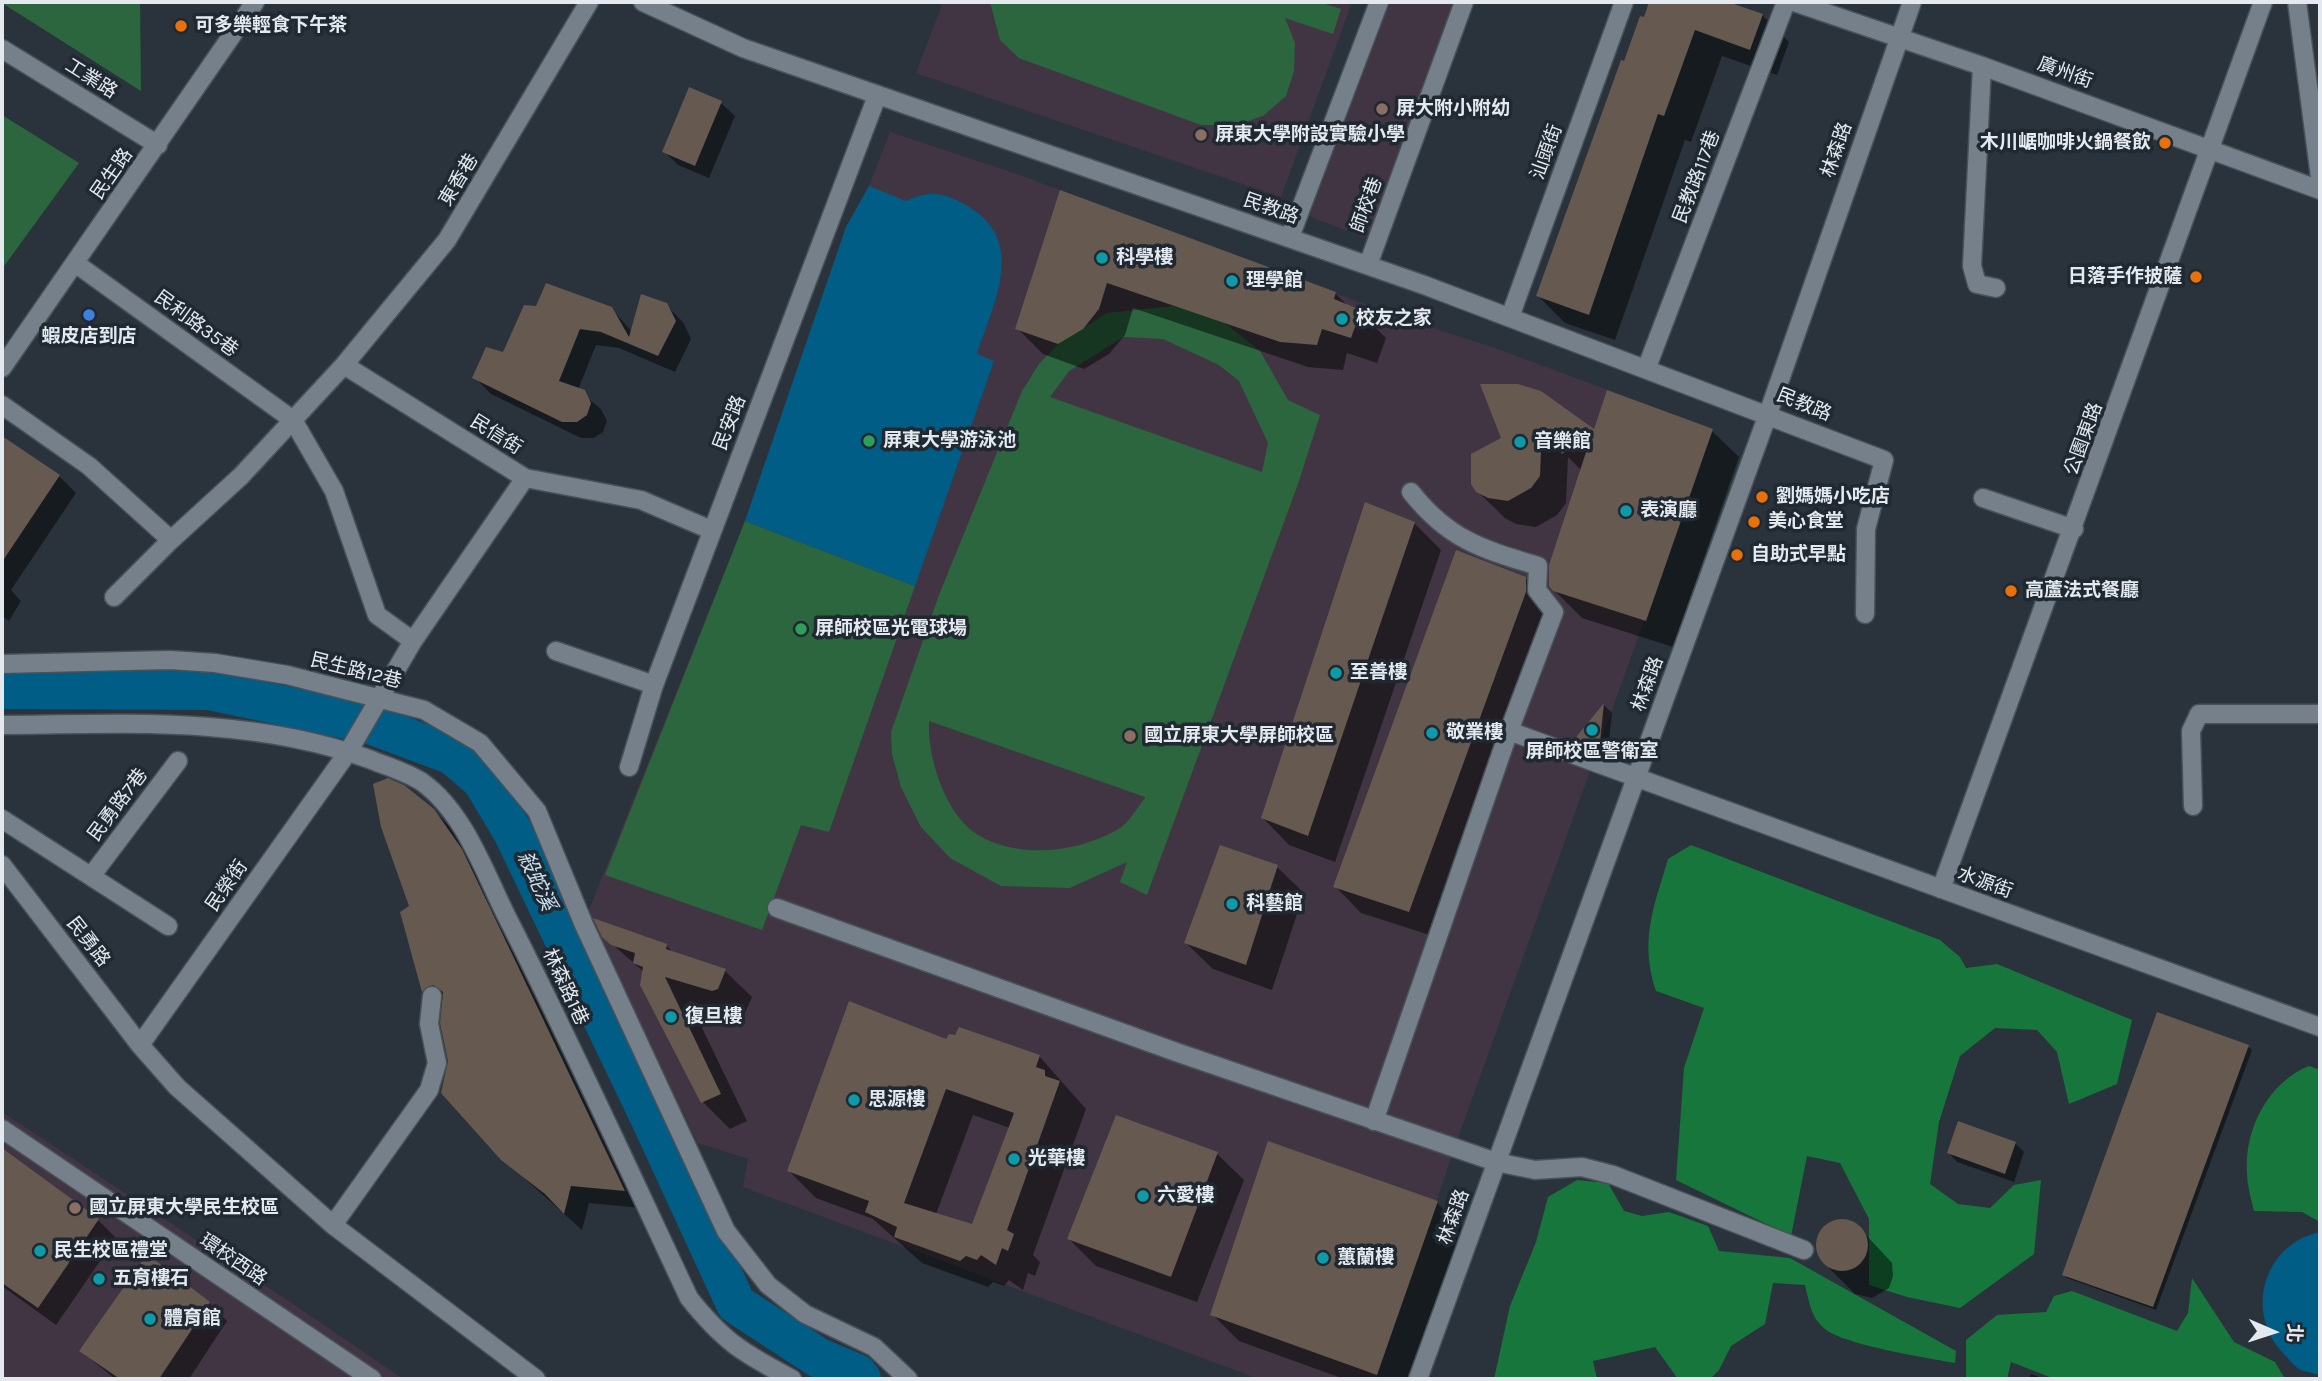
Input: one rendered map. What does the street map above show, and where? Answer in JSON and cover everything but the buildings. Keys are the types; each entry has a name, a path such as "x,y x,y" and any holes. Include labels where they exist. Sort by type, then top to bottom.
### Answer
{"street":[{"name":"民生路","path":"2,368 255,2"},
{"name":"東香巷","path":"344,365 447,240 589,2"},
{"name":"民教路","path":"643,2 743,48 1368,265 1647,367 1884,460 1866,529 1865,614"},
{"path":"1290,237 1379,2"},
{"name":"師校巷","path":"1368,265 1464,2"},
{"name":"汕頭街","path":"1510,317 1624,2"},
{"name":"民教路117巷","path":"1647,367 1786,2"},
{"name":"廣州街","path":"1794,2 1982,66 2320,190"},
{"name":"林森路","path":"1418,1379 1768,414 1912,2"},
{"name":"公園東路","path":"1941,889 2074,529 2263,2"},
{"path":"2297,2 2320,177"},
{"name":"工業路","path":"2,49 158,145"},
{"path":"1982,66 1972,267 1977,284 1996,288"},
{"name":"民安路","path":"629,767 654,685 711,530 877,96"},
{"name":"民利路35巷","path":"75,263 293,420"},
{"path":"114,597 171,540 242,476 344,365"},
{"name":"民信街","path":"344,365 525,478 641,500 711,530"},
{"path":"2,405 89,466 171,540"},
{"path":"293,420 334,491 377,615 413,641"},
{"path":"381,699 413,641 525,478"},
{"path":"1374,1121 1508,731 1554,612 1537,590 1538,566 1454,535 1437,522 1411,492"},
{"path":"1983,498 2074,529"},
{"path":"556,651 654,685"},
{"name":"民生路12巷","path":"2,664 170,660 215,663 287,675 424,710 480,743 537,811 584,925 726,1231 768,1285 805,1314 874,1347 908,1379"},
{"name":"民榮街","path":"140,1045 348,752 381,699"},
{"path":"2193,806 2191,730 2199,714 2320,714"},
{"name":"林森路1巷","path":"2,724 156,722 209,726 292,738 348,752 420,780 439,796 460,825 526,953 689,1298 716,1332 744,1353 792,1379"},
{"name":"水源街","path":"1508,731 2320,1027"},
{"name":"民勇路7巷","path":"92,875 178,761"},
{"path":"2,819 168,926"},
{"name":"民勇路","path":"2,865 140,1045"},
{"path":"776,908 1496,1163 1535,1170 1582,1167 1613,1175 1804,1250"},
{"path":"333,1226 429,1090 437,1063 429,1024 432,996"},
{"path":"140,1045 177,1087 333,1226 536,1379"},
{"name":"環校西路","path":"2,1129 372,1379"}],"shaded area":[{"name":"屏東大學附設實驗小學","path":"943,2 1352,2 1281,197 916,73"},
{"name":"屏大附小附幼","path":"1390,2 1454,2 1372,227 1365,238 1309,216"},
{"name":"國立屏東大學屏師校區","path":"890,132 1014,173 1396,316 1495,348 1713,429 1454,1149 1376,1379 1259,1379 743,1187 748,1159 698,1143 587,915 745,521 846,227 869,186"},
{"name":"國立屏東大學民生校區","path":"2,1112 293,1304 403,1379 2,1379"}],"green space":[{"path":"140,2 141,91 2,3"},
{"path":"990,2 1319,2 1341,9 1333,34 1285,18 1295,43 1294,71 1286,96 1263,116 1236,125 1201,125 1019,58 1000,40"},
{"path":"2,115 79,163 2,269"},
{"path":"1173,306 1222,321 1260,351 1288,400 1320,415 1298,484 1147,895 1120,882 1127,862 1070,888 1001,886 950,858 921,827 901,787 892,754 891,732 939,595 1022,391 1039,364 1058,344 1107,313","holes":["1124,337 1163,339 1219,365 1239,381 1268,443 1262,472 1050,397 1069,371","929,721 1145,797 1145,798 1121,827 1084,844 1029,850 994,843 966,826 947,799 931,751"]},
{"path":"745,521 915,586 829,832 801,825 762,930 605,875"},
{"path":"1691,845 1940,940 1960,957 1966,968 1997,964 2132,1020 2117,1084 2069,1104 2057,1052 2037,1030 1995,1028 1960,1056 1939,1122 1930,1184 1958,1204 1990,1208 2014,1185 2041,1180 2034,1254 1960,1308 1907,1297 1869,1285 1869,1219 1840,1163 1807,1156 1791,1236 1676,1180 1684,1068 1704,1008 1656,991 1651,973 1649,939 1650,924 1668,859"},
{"path":"2309,1066 2320,1070 2320,1222 2302,1212 2254,1211 2247,1178 2250,1140 2262,1109 2282,1083"},
{"path":"1577,1180 1608,1183 1624,1211 1642,1216 1669,1212 1708,1226 1719,1251 1790,1258 1956,1351 1955,1363 1887,1350 1835,1335 1817,1320 1811,1309 1805,1285 1773,1283 1765,1324 1731,1346 1719,1370 1710,1379 1678,1379 1655,1347 1593,1361 1597,1379 1494,1379 1510,1306 1536,1242 1548,1197"},
{"path":"2192,1278 2234,1342 2275,1362 2285,1379 2055,1379 2011,1362 2007,1379 1966,1379 1966,1340 1997,1315 2046,1312 2054,1296 2072,1291 2177,1331 2188,1313"}],"water":[{"name":"屏東大學游泳池","path":"869,186 906,201 928,194 955,199 983,217 995,233 1001,251 998,291 977,354 994,361 915,586 745,521 846,227"},
{"path":"2320,1232 2320,1375 2299,1369 2284,1354 2272,1337 2265,1319 2263,1301 2266,1282 2273,1265 2285,1250 2300,1239"}],"waterway":[{"name":"殺蛇溪","path":"2,689 209,690 370,724 453,755 482,780 513,832 736,1304 819,1358 857,1374 861,1379"}],"place":[{"name":"可多樂輕食下午茶","path":"181,26"},
{"name":"屏大附小附幼","path":"1382,109"},
{"name":"屏東大學附設實驗小學","path":"1201,135"},
{"name":"木川崌咖啡火鍋餐飲","path":"2165,143"},
{"name":"科學樓","path":"1102,258"},
{"name":"日落手作披薩","path":"2196,277"},
{"name":"理學館","path":"1232,281"},
{"name":"蝦皮店到店","path":"89,315"},
{"name":"校友之家","path":"1342,319"},
{"name":"屏東大學游泳池","path":"869,441"},
{"name":"音樂館","path":"1520,442"},
{"name":"劉媽媽小吃店","path":"1762,497"},
{"name":"表演廳","path":"1626,511"},
{"name":"美心食堂","path":"1754,522"},
{"name":"自助式早點","path":"1737,555"},
{"name":"高蘆法式餐廳","path":"2011,591"},
{"name":"屏師校區光電球場","path":"801,629"},
{"name":"至善樓","path":"1336,673"},
{"name":"屏師校區警衛室","path":"1592,730"},
{"name":"敬業樓","path":"1432,733"},
{"name":"國立屏東大學屏師校區","path":"1130,736"},
{"name":"科藝館","path":"1232,904"},
{"name":"復旦樓","path":"671,1017"},
{"name":"思源樓","path":"854,1100"},
{"name":"光華樓","path":"1014,1159"},
{"name":"六愛樓","path":"1143,1196"},
{"name":"國立屏東大學民生校區","path":"75,1208"},
{"name":"民生校區禮堂","path":"40,1251"},
{"name":"蕙蘭樓","path":"1323,1258"},
{"name":"五育樓石","path":"99,1279"},
{"name":"體育館","path":"150,1319"}]}
